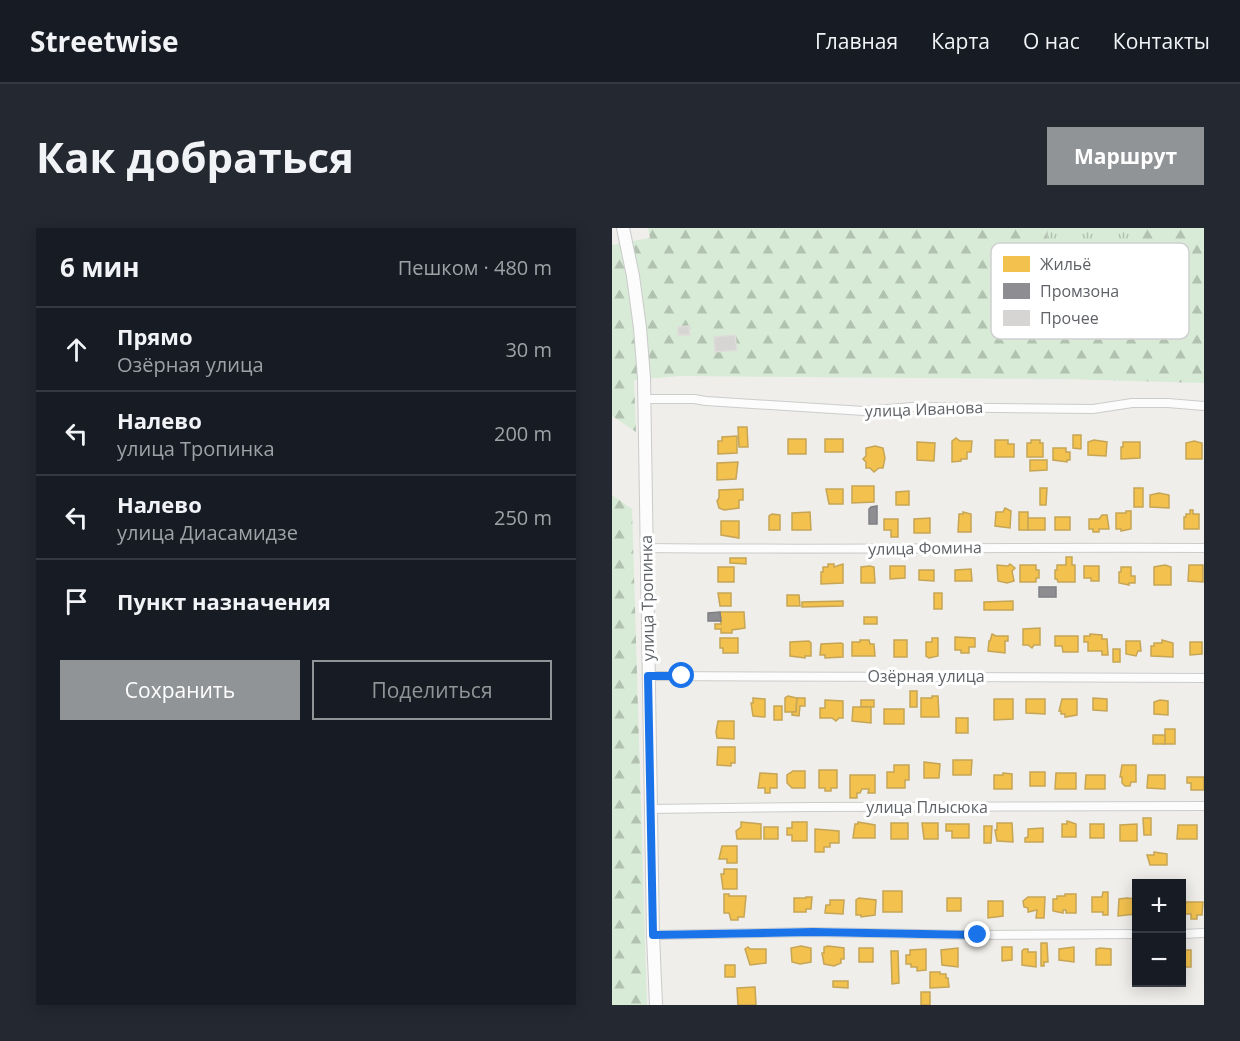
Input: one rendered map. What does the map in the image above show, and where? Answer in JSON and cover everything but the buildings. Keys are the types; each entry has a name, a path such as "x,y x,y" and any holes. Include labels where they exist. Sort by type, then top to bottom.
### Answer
{"main road":[{"name":"улица Тропинка","path":"623,228 633,276 640,328 644,399 656,1005"}],"street":[{"name":"улица Иванова","path":"644,399 694,399 864,411 912,408 1093,409 1132,403 1204,406"},
{"name":"улица Фомина","path":"646,548 815,550 980,547 1204,548"},
{"name":"Озёрная улица","path":"648,676 1204,678"},
{"name":"улица Плысюка","path":"651,809 1204,806"},
{"path":"653,935 813,932 971,935 1132,934"},
{"path":"1186,934 1204,933"}],"green space":[{"path":"648,228 1048,228 1047,243 991,243 991,339 1189,339 1189,243 1136,243 1131,228 1204,228 1204,383 1064,379 680,376 634,380 636,432 612,416 612,245 650,238"},
{"path":"1048,228 1131,228 1136,243 1047,243"},
{"path":"612,495 632,509 647,1005 612,1005"}],"route":[{"path":"682,676 648,676 653,935 813,932 978,935"}]}
